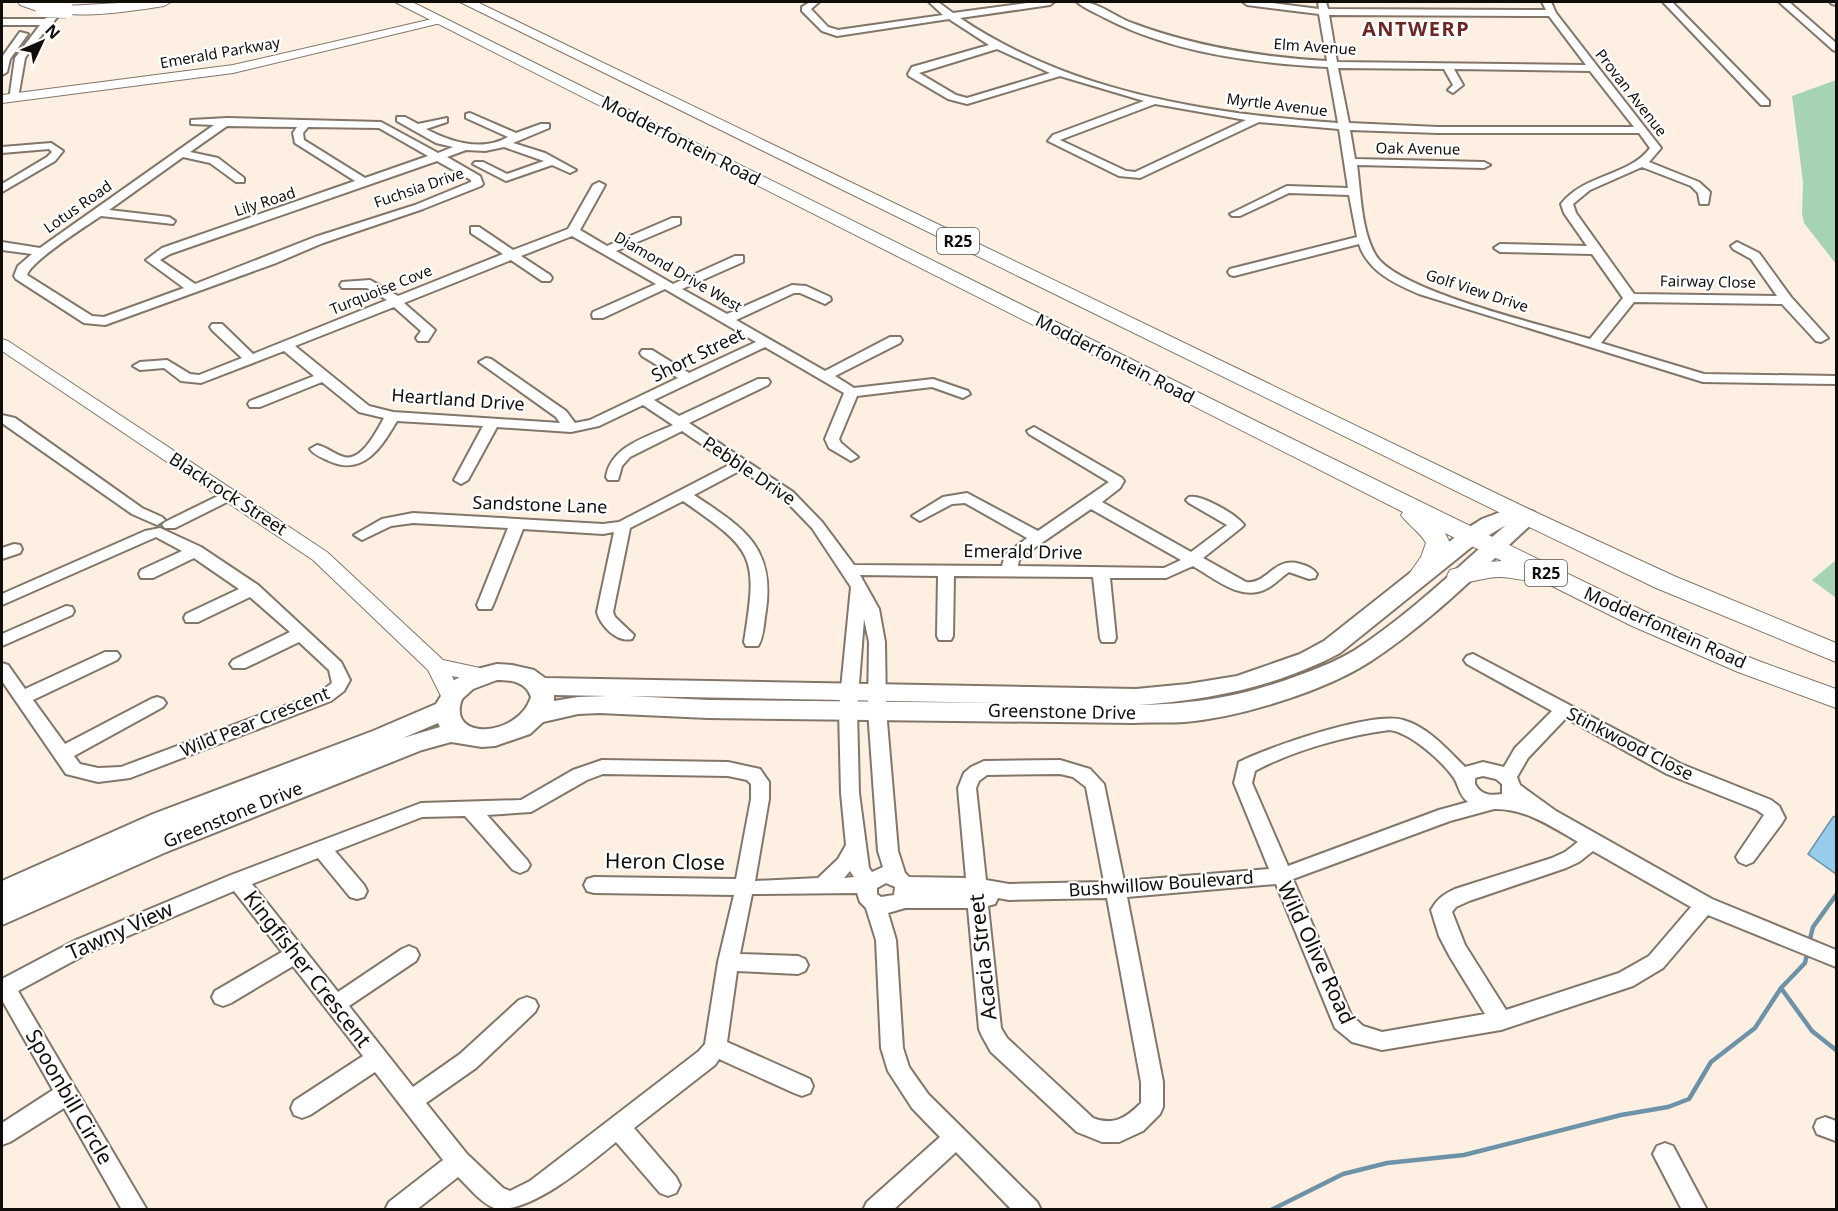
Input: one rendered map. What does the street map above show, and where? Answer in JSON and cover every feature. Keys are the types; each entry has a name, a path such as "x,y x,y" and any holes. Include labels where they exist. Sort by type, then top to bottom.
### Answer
{"main road":[{"path":"25,2 51,13 112,9 164,2"},
{"name":"Modderfontein Road","path":"402,2 1262,433 1641,620 1747,666 1836,699"},
{"path":"435,17 472,4 496,2"},
{"name":"Modderfontein Road","path":"472,4 1522,514 1665,582 1836,653"},
{"path":"1262,433 1398,506 1430,528 1436,536 1437,550 1419,577"},
{"name":"Greenstone Drive","path":"877,701 1136,697 1190,694 1224,688 1295,667 1323,652 1419,577 1522,514"},
{"name":"Greenstone Drive","path":"538,686 1135,714 1186,713 1230,706 1305,684 1362,656 1413,619 1460,576 1481,541"},
{"path":"1460,576 1491,568 1516,570 1641,620"},
{"path":"512,672 525,675 538,686 543,697 537,715 514,732 484,738 469,736 451,724 449,703 459,687 482,675 512,672"},
{"name":"Greenstone Drive","path":"537,715 573,705 707,709 849,700"},
{"name":"Greenstone Drive","path":"2,893 162,821 382,737 449,703"},
{"name":"Greenstone Drive","path":"2,914 51,890 188,833 415,743 451,733 469,736"}],"street":[{"path":"815,2 805,9 825,29 837,33 1050,2"},
{"name":"Myrtle Avenue","path":"933,2 996,46 1060,73 1153,101 1257,119 1344,128 1642,130"},
{"name":"Elm Avenue","path":"1082,2 1125,23 1183,43 1258,58 1332,66 1593,68"},
{"path":"1247,2 1322,7 1552,13"},
{"name":"Provan Avenue","path":"1547,2 1552,13 1593,68 1656,148 1654,153 1640,162"},
{"path":"1667,2 1765,103"},
{"path":"1784,2 1836,48"},
{"name":"Golf View Drive","path":"1322,7 1351,162 1354,192 1364,239 1372,260 1409,286 1703,378 1836,380"},
{"path":"2,24 51,13"},
{"path":"7,95 21,56 51,13"},
{"path":"2,72 4,57 51,13"},
{"name":"Emerald Parkway","path":"7,95 233,69 435,17"},
{"path":"1821,34 1836,35"},
{"path":"996,46 916,69 913,74 952,97 967,101 1060,73"},
{"path":"4,57 21,56"},
{"path":"1448,67 1458,85 1453,90"},
{"path":"1153,101 1057,137 1053,141 1123,174 1136,176 1257,119"},
{"path":"470,116 516,137"},
{"path":"401,119 440,141 465,147 485,148 504,144 545,126"},
{"path":"417,128 443,120"},
{"name":"Lotus Road","path":"89,320 20,276 22,269 42,252 227,121"},
{"name":"Fuchsia Drive","path":"89,320 105,321 272,260 319,240 418,207 477,184 476,178 381,125 195,122"},
{"path":"306,122 298,133 299,141 364,182"},
{"path":"504,144 530,151 570,170"},
{"path":"2,150 51,146 58,151 51,159 2,189"},
{"name":"Lily Road","path":"194,289 152,260 166,251 465,147"},
{"path":"182,154 214,160 240,180"},
{"path":"479,164 506,178 554,161"},
{"name":"Oak Avenue","path":"1351,162 1484,165"},
{"path":"1592,345 1630,298 1570,213 1567,204 1578,192 1640,162 1695,184 1704,192 1704,202"},
{"path":"573,231 599,185"},
{"path":"1236,214 1287,189 1354,192"},
{"path":"98,212 169,221"},
{"path":"608,250 676,221"},
{"path":"475,230 546,278"},
{"name":"Diamond Drive West","path":"573,231 852,392"},
{"name":"Turquoise Cove","path":"140,366 161,362 172,366 186,378 201,379 573,231"},
{"path":"1234,272 1364,239"},
{"path":"2,246 42,252"},
{"name":"Fairway Close","path":"1737,246 1755,256 1786,300 1821,338"},
{"path":"1500,248 1598,250"},
{"path":"598,315 740,259"},
{"path":"346,285 370,284 397,301 403,310 428,330 423,338"},
{"path":"727,319 792,289 802,289 825,300"},
{"name":"Fairway Close","path":"1630,298 1786,300"},
{"path":"217,327 251,359"},
{"path":"825,376 895,340"},
{"name":"Short Street","path":"645,400 766,342"},
{"name":"Blackrock Street","path":"2,344 326,562 437,666 449,703"},
{"name":"Heartland Drive","path":"286,346 364,409 393,416 571,428 594,423 645,400"},
{"path":"646,353 689,379"},
{"path":"486,362 561,414 571,428"},
{"path":"255,404 323,377"},
{"path":"613,477 615,465 625,454 763,382"},
{"path":"851,457 834,445 832,439 852,392 933,383 963,394"},
{"name":"Pebble Drive","path":"645,400 788,495 803,508 849,570 871,609 875,631 877,701"},
{"path":"317,449 341,461 348,462 360,458 370,451 393,416"},
{"name":"Wild Pear Crescent","path":"2,419 10,421 164,531 252,589 278,610 335,666 342,681 337,689 325,697 123,773 105,777 88,775 73,769 2,669"},
{"path":"461,480 493,422"},
{"path":"1010,571 1014,555 1115,486 1117,481 1111,475 1034,431"},
{"name":"Sandstone Lane","path":"362,535 387,522 400,519 594,529 623,526 741,464"},
{"path":"2,600 164,531 224,492"},
{"path":"683,494 740,537 751,550 758,564 759,587 752,642"},
{"path":"920,516 948,500 967,498 1039,538"},
{"name":"Emerald Drive","path":"849,570 1166,573 1193,559 1236,525 1194,500"},
{"path":"1091,502 1249,589 1262,586 1287,568 1293,567 1309,574"},
{"path":"485,605 517,524"},
{"path":"623,526 605,612 607,620 626,635"},
{"path":"147,574 164,531"},
{"path":"2,591 164,531"},
{"path":"945,636 946,571"},
{"path":"1101,573 1108,638"},
{"path":"859,586 849,700 849,790 859,869 886,940 892,1048 899,1071 920,1101 1029,1209"},
{"path":"192,618 252,589"},
{"path":"2,640 66,611"},
{"path":"239,664 301,634"},
{"path":"23,697 111,656"},
{"name":"Stinkwood Close","path":"1473,660 1674,769 1746,797 1772,811 1775,818 1771,826 1746,856"},
{"path":"437,666 482,675"},
{"path":"877,701 888,851 900,891 886,940"},
{"path":"62,754 157,704"},
{"name":"Bushwillow Boulevard","path":"1446,815 1475,777 1521,753 1564,710"},
{"name":"Wild Olive Road","path":"1475,777 1412,732 1390,723 1265,758 1246,767 1243,783 1343,1021 1350,1031 1366,1038 1382,1041 1501,1021 1626,980 1645,970 1669,948 1706,905"},
{"name":"Bushwillow Boulevard","path":"900,891 976,893 1116,890 1281,876 1504,793 1521,753"},
{"name":"Kingfisher Crescent","path":"602,767 744,771 753,774 760,782 745,887 728,962 715,1047 707,1058 692,1071 619,1128 538,1189 508,1206 459,1162 238,881 408,813 438,808 469,808 524,807 580,775 602,767"},
{"name":"Acacia Street","path":"1060,767 1077,769 1087,775 1095,784 1116,890 1154,1096 1152,1107 1135,1124 1119,1132 1102,1132 1085,1125 1025,1071 999,1045 990,1029 967,788 969,778 984,768 1060,767"},
{"path":"1475,777 1550,816 1706,905 1836,959"},
{"path":"1475,777 1504,793"},
{"path":"469,808 520,865"},
{"path":"1501,1021 1458,952 1442,919 1441,910 1449,901 1462,895 1572,857 1593,840"},
{"path":"818,887 845,864 855,848"},
{"path":"322,849 357,891"},
{"path":"870,893 878,876 900,891"},
{"name":"Tawny View","path":"3,988 116,931 238,881"},
{"name":"Heron Close","path":"594,885 818,887"},
{"path":"818,887 870,893 884,906 900,891"},
{"path":"223,997 295,954"},
{"path":"336,1004 409,956"},
{"path":"728,962 798,965"},
{"name":"Spoonbill Circle","path":"3,988 67,1094 128,1207"},
{"path":"412,1100 468,1061 527,1006"},
{"path":"715,1047 802,1086"},
{"path":"302,1108 378,1058"},
{"path":"2,1135 67,1094"},
{"path":"619,1128 668,1185"},
{"path":"875,1209 956,1137"},
{"path":"1665,1154 1695,1209"},
{"path":"397,1209 459,1162"}],"green space":[{"path":"1836,80 1836,264 1804,223 1803,182 1792,96"},
{"path":"1836,560 1836,598 1812,580"}],"water":[{"path":"1836,816 1836,874 1808,854 1833,817"}],"waterway":[{"path":"1809,943 1813,927 1836,895"},
{"path":"1781,988 1805,963 1808,950"},
{"path":"1271,1210 1343,1174 1387,1163 1464,1155 1621,1115 1668,1107 1689,1099 1711,1062 1755,1028 1781,988"},
{"path":"1781,988 1812,1031 1836,1050"}],"district":[{"name":"ANTWERP","path":"1416,29"}]}
